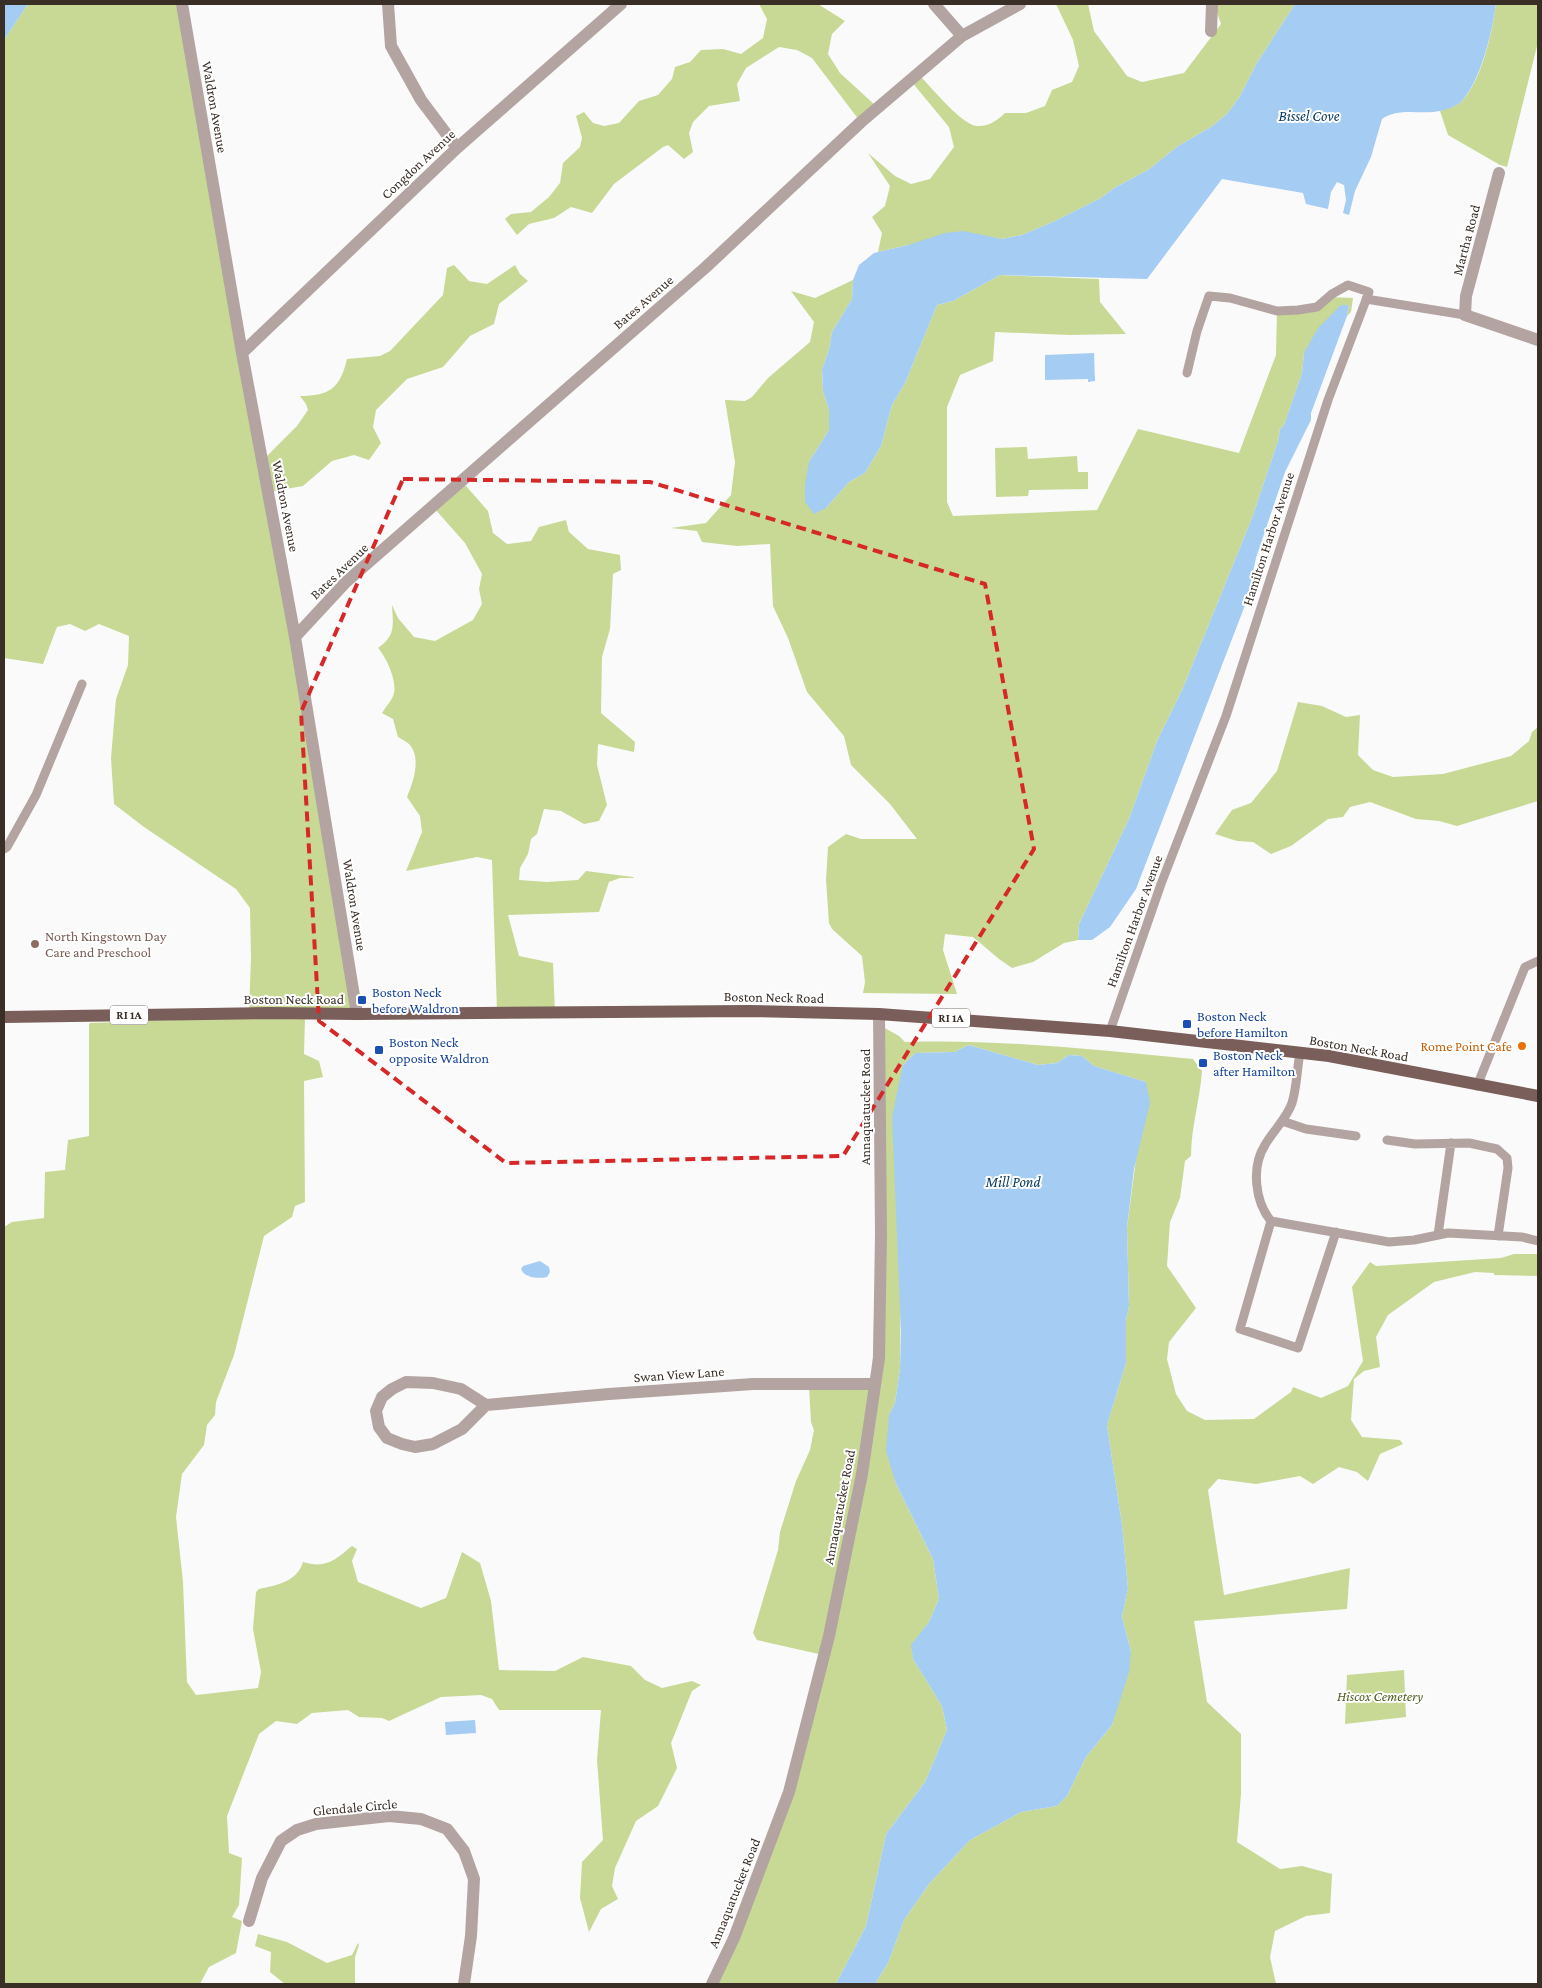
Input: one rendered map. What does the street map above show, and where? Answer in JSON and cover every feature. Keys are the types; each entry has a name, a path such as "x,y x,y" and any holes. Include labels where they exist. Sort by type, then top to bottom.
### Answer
{"main road":[{"name":"Boston Neck Road","path":"4,1017 269,1013 749,1011 879,1014 1110,1031 1329,1056 1477,1086 1538,1096"}],"street":[{"name":"Waldron Avenue","path":"182,4 242,353 295,637 357,1014"},
{"path":"388,4 391,46 421,100 457,148"},
{"name":"Congdon Avenue","path":"242,353 457,148 621,4"},
{"path":"934,4 962,36"},
{"name":"Bates Avenue","path":"295,637 346,582 706,267 861,122 962,36 1020,4"},
{"path":"1210,32 1212,4"},
{"name":"Martha Road","path":"1464,315 1466,296 1499,173"},
{"path":"1464,315 1538,340"},
{"name":"Annaquatucket Road","path":"712,1984 734,1938 789,1792 829,1636 862,1474 879,1358 881,1234 879,1014"},
{"path":"406,1382 433,1383 461,1389 486,1405 462,1429 433,1444 415,1447 387,1438 379,1427 376,1411 382,1397 392,1388 406,1382"},
{"name":"Swan View Lane","path":"486,1405 753,1384 874,1384"},
{"name":"Glendale Circle","path":"249,1921 262,1878 281,1841 297,1830 316,1824 388,1816 421,1819 447,1829 464,1851 474,1879 472,1936 464,1984"}],"lane":[{"path":"1187,373 1197,331 1209,296 1230,298 1277,311 1298,310 1317,307 1332,294 1348,285 1369,292 1366,299 1464,315"},
{"name":"Hamilton Harbor Avenue","path":"1110,1031 1161,884 1226,716 1328,400 1366,299"},
{"path":"4,849 36,796 82,684"},
{"path":"1477,1086 1525,967 1538,960"},
{"path":"1300,1053 1292,1103 1264,1146 1257,1170 1258,1196 1263,1211 1271,1221 1389,1242 1414,1240 1448,1233 1522,1237 1538,1240"},
{"path":"1282,1121 1306,1129 1356,1136"},
{"path":"1387,1140 1415,1144 1469,1143 1497,1149 1507,1158 1508,1168 1498,1236"},
{"path":"1438,1235 1451,1143"},
{"path":"1271,1221 1240,1329 1298,1348 1336,1232"}],"highlighted area":[{"path":"403,479 650,482 985,584 1034,849 843,1156 506,1163 319,1021 301,712"}],"green space":[{"path":"28,4 179,4 262,461 297,426 308,410 300,396 319,394 332,388 341,377 347,359 380,356 390,351 443,295 447,268 454,265 469,281 487,284 515,265 520,274 528,281 499,304 494,324 470,336 443,367 407,379 376,410 373,427 381,443 369,460 354,455 332,461 303,486 269,492 353,1015 305,1018 304,1054 319,1061 323,1077 304,1081 305,1202 295,1206 292,1217 264,1236 234,1355 216,1402 215,1415 207,1425 204,1445 182,1474 176,1517 183,1582 187,1682 196,1695 258,1688 261,1672 253,1629 256,1592 259,1589 286,1582 296,1574 303,1562 324,1564 330,1562 352,1546 357,1549 352,1561 358,1582 421,1608 446,1598 462,1552 480,1563 491,1601 499,1670 555,1671 583,1657 631,1666 645,1680 662,1688 692,1681 701,1685 692,1691 671,1743 677,1768 658,1806 636,1821 615,1868 612,1886 618,1899 601,1909 589,1932 580,1898 582,1862 603,1840 597,1760 601,1710 499,1710 492,1699 481,1695 441,1697 389,1721 382,1718 359,1717 348,1710 312,1713 297,1724 276,1721 259,1734 227,1816 229,1853 242,1858 239,1905 232,1917 242,1921 236,1953 209,1967 200,1984 4,1984 4,1227 12,1222 44,1218 45,1172 65,1170 68,1140 89,1136 90,1023 244,1018 249,1012 251,958 250,908 236,889 144,827 114,804 111,758 116,699 128,665 129,636 99,624 85,631 70,624 57,627 43,664 4,658 4,40"},
{"path":"759,4 818,4 845,21 832,34 828,54 840,73 876,106 859,120 812,58 797,50 779,47 746,68 737,84 740,101 709,106 693,122 689,133 693,152 684,159 668,145 663,147 614,184 592,213 571,207 554,218 529,224 517,235 505,219 511,214 531,212 549,197 560,183 563,163 580,147 582,138 576,116 584,112 593,123 604,126 619,123 639,101 658,95 672,79 675,67 690,62 701,50 723,49 741,54 763,38 767,19"},
{"path":"1056,4 1088,4 1094,31 1127,76 1142,82 1184,73 1221,24 1215,7 1218,4 1295,4 1257,63 1240,96 1227,114 1211,127 1178,146 1148,170 1114,188 1101,198 1022,235 1002,239 984,236 908,245 878,252 882,233 872,217 885,206 890,186 868,153 895,176 911,184 930,179 954,147 949,127 911,81 921,77 956,113 977,126 992,122 1005,113 1026,113 1045,106 1052,90 1072,82 1079,66 1073,40"},
{"path":"1496,4 1538,4 1538,42 1507,167 1500,165 1448,135 1440,111 1461,102 1475,82 1489,42"},
{"path":"1000,275 1099,279 1100,302 1126,334 1069,335 995,332 993,361 960,375 947,407 947,502 953,516 1097,510 1138,429 1239,453 1276,355 1277,312 1312,309 1331,297 1353,298 1351,312 1347,316 1349,305 1304,353 1302,373 1284,425 1280,429 1278,441 1252,518 1183,688 1157,741 1129,819 1079,924 1078,940 1064,943 1033,962 1012,968 973,937 945,934 943,950 957,994 863,993 865,982 862,956 832,929 829,923 826,880 828,847 846,834 861,839 917,839 890,804 851,765 844,736 807,692 788,638 773,606 770,544 737,546 702,542 697,531 671,528 706,523 731,495 735,462 725,400 745,401 752,397 768,378 810,342 814,322 791,291 815,298 853,280 852,299 832,332 829,350 822,369 823,391 829,410 829,430 809,462 826,508 849,482 865,473 881,446 892,405 905,383 937,305 953,301"},
{"path":"1027,447 1028,459 1077,456 1078,472 1088,472 1088,489 1029,490 1028,496 996,497 995,448"},
{"path":"461,483 466,486 488,511 493,533 507,544 531,541 539,527 566,520 569,532 588,549 620,555 621,570 613,574 610,629 602,657 601,713 635,742 634,752 598,744 597,765 607,805 599,821 584,824 561,811 544,809 537,834 531,839 528,854 520,868 519,880 547,882 578,880 586,871 634,878 620,878 609,882 599,912 508,915 519,956 553,963 555,1013 497,1012 492,860 477,857 406,871 422,832 420,816 407,797 412,784 416,763 413,750 409,744 398,737 393,719 382,713 392,698 395,688 390,669 378,648 391,634 393,624 392,605 398,618 414,637 435,641 473,620 482,604 479,589 482,574 465,543 434,508"},
{"path":"1298,702 1322,706 1346,717 1360,715 1358,755 1373,770 1393,777 1443,774 1511,756 1529,741 1532,732 1538,727 1538,801 1457,826 1439,821 1416,819 1370,802 1350,807 1343,817 1328,819 1291,846 1271,854 1253,842 1237,841 1215,834 1232,810 1251,803 1277,771"},
{"path":"883,1027 899,1036 905,1042 1013,1044 1193,1059 1202,1071 1201,1082 1192,1135 1191,1156 1185,1161 1180,1198 1170,1222 1167,1266 1196,1308 1169,1342 1167,1359 1176,1394 1187,1411 1205,1420 1254,1419 1291,1392 1293,1387 1321,1398 1348,1386 1363,1361 1352,1287 1370,1262 1376,1266 1501,1258 1514,1254 1538,1254 1538,1276 1494,1275 1494,1273 1475,1272 1434,1282 1388,1315 1376,1337 1380,1367 1364,1371 1354,1379 1351,1420 1362,1437 1400,1440 1403,1444 1380,1454 1368,1481 1357,1472 1339,1467 1313,1484 1300,1476 1256,1484 1218,1479 1208,1490 1224,1595 1350,1568 1347,1609 1194,1621 1207,1702 1241,1734 1241,1794 1237,1842 1280,1869 1302,1866 1332,1874 1330,1913 1306,1916 1275,1931 1270,1957 1276,1984 875,1984 888,1963 904,1920 929,1884 970,1840 1021,1812 1057,1806 1067,1796 1086,1757 1112,1725 1131,1651 1122,1617 1128,1588 1122,1525 1107,1425 1126,1363 1126,1320 1129,1306 1127,1228 1146,1082 1094,1066 1082,1056 1069,1055 1057,1063 1038,1065 969,1045 954,1052 915,1053 903,1065 900,1368 895,1403 889,1415 896,1484 933,1559 939,1599 929,1622 912,1645 913,1659 942,1706 947,1730 925,1782 886,1834 866,1926 836,1984 711,1984 789,1791 823,1655 757,1640 753,1633 778,1550 780,1532 796,1481 810,1450 814,1430 811,1422 809,1386 872,1383"},
{"name":"Hiscox Cemetery","path":"1404,1670 1406,1717 1345,1724 1347,1675"},
{"path":"258,1934 287,1942 327,1963 352,1955 358,1943 355,1957 355,1984 285,1984 270,1972 271,1952 255,1946"}],"water":[{"path":"4,4 28,4 4,40"},
{"name":"Bissel Cove","path":"1295,4 1496,4 1492,28 1480,69 1468,93 1461,102 1445,110 1395,113 1382,119 1371,157 1355,191 1349,215 1343,213 1346,200 1344,185 1337,182 1331,192 1328,209 1306,204 1303,193 1222,179 1147,279 1000,275 953,301 937,305 905,383 892,405 881,446 865,473 849,482 826,508 814,514 805,502 805,484 809,462 829,430 829,410 823,391 822,369 829,350 832,332 852,299 853,280 859,265 874,253 908,245 945,233 963,231 1002,239 1022,235 1101,198 1114,188 1148,170 1178,146 1211,127 1227,114 1240,96 1257,63"},
{"path":"1341,305 1349,305 1347,316 1311,413 1311,420 1285,472 1256,558 1247,600 1136,889 1110,927 1092,940 1078,940 1079,924 1129,819 1157,741 1183,688 1252,518 1278,441 1280,429 1284,425 1302,373 1304,353 1318,328"},
{"path":"1094,353 1095,381 1088,382 1088,379 1045,380 1045,355"},
{"name":"Mill Pond","path":"969,1045 1038,1065 1057,1063 1069,1055 1082,1056 1094,1066 1146,1082 1150,1103 1134,1169 1127,1228 1129,1306 1126,1320 1126,1363 1107,1425 1122,1525 1128,1588 1122,1617 1131,1651 1129,1672 1112,1725 1086,1757 1067,1796 1057,1806 1021,1812 970,1840 929,1884 904,1920 888,1963 875,1984 836,1984 866,1926 886,1834 925,1782 947,1730 942,1706 913,1659 911,1645 929,1622 939,1599 933,1559 896,1484 886,1451 889,1415 895,1403 900,1368 901,1332 892,1117 903,1065 915,1053 954,1052"},
{"path":"540,1261 549,1267 550,1272 547,1277 536,1278 528,1276 521,1269 523,1266"},
{"path":"475,1720 476,1733 446,1735 445,1722"}],"place":[{"name":"North Kingstown Day Care and Preschool","path":"35,944"},
{"name":"Boston Neck before Waldron","path":"362,1000"},
{"name":"Boston Neck before Hamilton","path":"1187,1024"},
{"name":"Rome Point Cafe","path":"1522,1046"},
{"name":"Boston Neck opposite Waldron","path":"379,1050"},
{"name":"Boston Neck after Hamilton","path":"1203,1063"}]}
